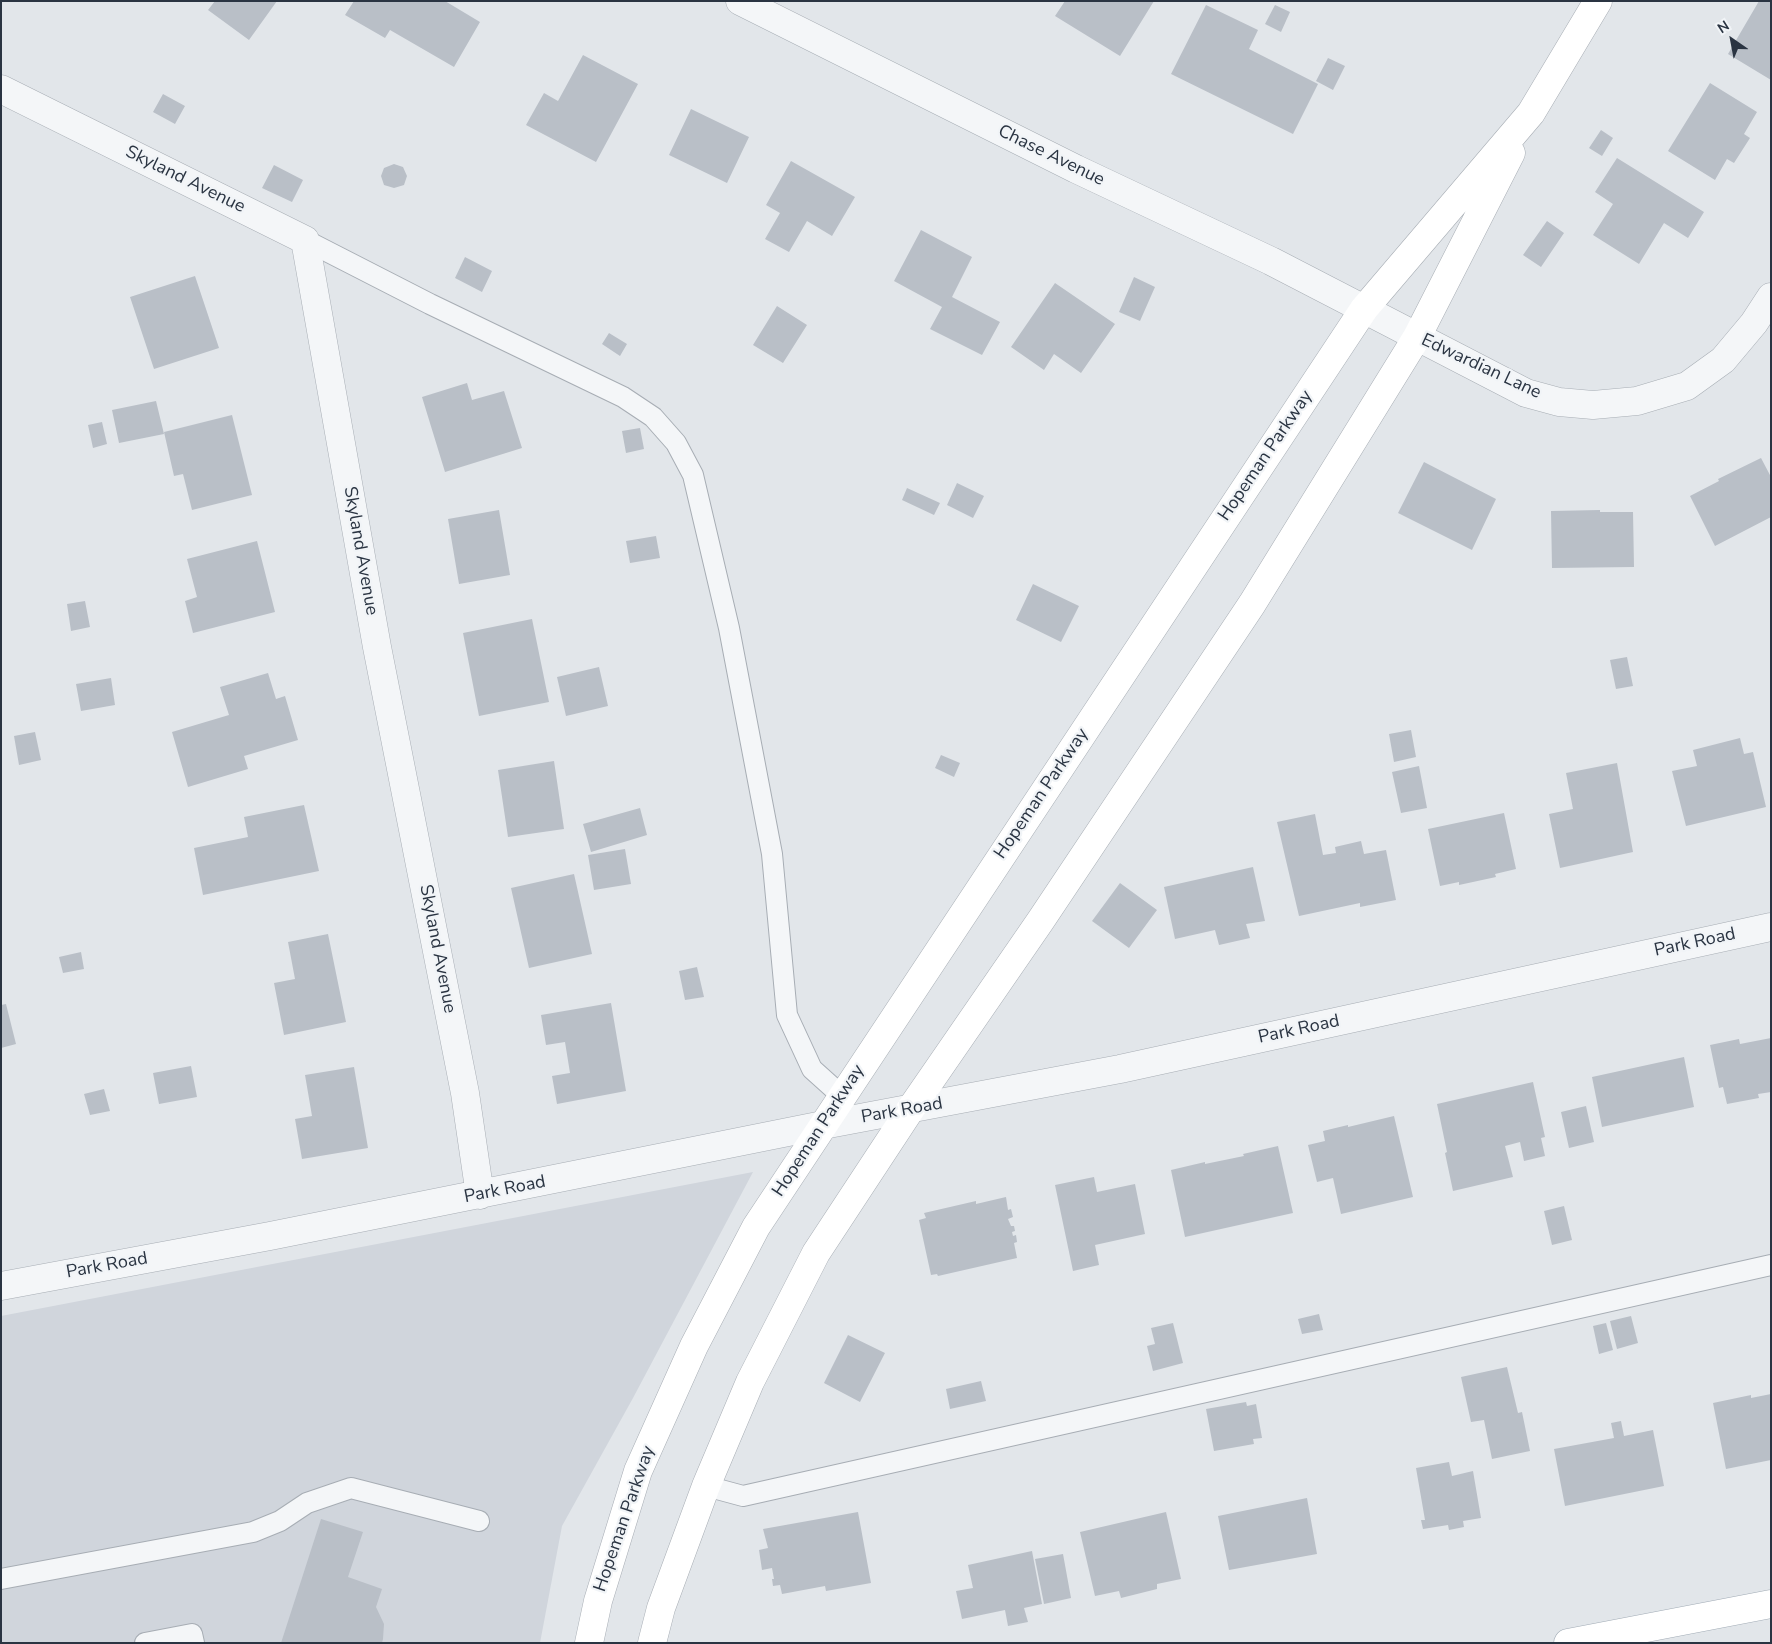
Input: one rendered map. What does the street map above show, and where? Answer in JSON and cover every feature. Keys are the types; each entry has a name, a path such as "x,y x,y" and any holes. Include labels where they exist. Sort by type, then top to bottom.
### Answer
{"main road":[{"name":"Hopeman Parkway","path":"589,1643 598,1601 638,1472 694,1346 756,1227 1364,309 1531,114 1598,1"},
{"path":"652,1643 661,1608 706,1486 750,1382 816,1252 910,1110 1042,920 1252,604 1417,337 1531,114"},
{"path":"1568,1643 1771,1604"}],"street":[{"name":"Chase Avenue","path":"740,1 1076,169 1271,261 1364,309"},
{"name":"Skyland Avenue","path":"1,89 304,240 377,647 466,1092 480,1195"},
{"name":"Edwardian Lane","path":"1364,309 1526,392 1559,402 1593,405 1637,402 1688,386 1724,360 1754,324 1771,297"},
{"name":"Park Road","path":"1,1286 270,1236 823,1125 1120,1069 1771,927"}],"lane":[{"path":"304,240 430,304 623,397 652,417 676,443 693,475 738,675 772,854 787,1015 812,1069 842,1096"},
{"path":"706,1486 742,1496 1771,1265"},
{"path":"1,1579 253,1532 280,1521 307,1503 351,1488 479,1521"},
{"path":"145,1643 192,1634 194,1643"}],"shaded area":[{"path":"753,1172 633,1398 562,1526 540,1643 1,1643 1,1316"}],"building":[{"path":"215,1 277,1 249,40 208,10"},
{"path":"354,1 445,1 480,22 454,67 390,30 385,38 345,15"},
{"path":"1065,1 1154,1 1120,56 1055,16"},
{"path":"1759,1 1771,1 1771,80 1728,54"},
{"path":"1206,5 1258,30 1249,49 1318,84 1293,134 1171,74"},
{"path":"1275,5 1290,12 1281,32 1265,24"},
{"path":"583,55 638,84 596,162 526,125 544,93 558,101"},
{"path":"1328,58 1345,66 1333,90 1316,81"},
{"path":"1710,83 1757,112 1744,134 1750,138 1734,163 1727,159 1715,180 1668,151"},
{"path":"163,94 185,106 175,124 153,112"},
{"path":"691,109 749,137 727,183 669,155"},
{"path":"1601,130 1613,138 1602,156 1589,148"},
{"path":"1617,158 1704,212 1688,238 1664,223 1639,264 1593,235 1613,204 1595,192"},
{"path":"791,161 855,197 832,236 807,221 789,252 765,239 780,213 766,205"},
{"path":"394,164 403,167 407,176 404,185 394,188 384,185 381,176 384,168"},
{"path":"274,165 303,180 292,202 262,188"},
{"path":"1547,221 1564,233 1541,267 1523,255"},
{"path":"921,230 972,257 952,297 1000,322 982,355 930,329 942,307 894,281"},
{"path":"465,257 492,271 482,292 455,278"},
{"path":"195,276 219,348 154,369 130,297"},
{"path":"1134,277 1155,287 1140,321 1119,312"},
{"path":"1055,283 1115,324 1081,373 1054,354 1044,370 1011,347"},
{"path":"777,306 807,325 783,363 753,345"},
{"path":"609,333 627,344 620,356 602,344"},
{"path":"467,383 472,400 504,391 522,448 445,472 422,397"},
{"path":"156,401 164,434 119,443 112,410"},
{"path":"232,415 252,495 192,510 183,474 174,476 164,432"},
{"path":"102,422 107,444 93,448 88,425"},
{"path":"640,428 644,449 626,453 622,431"},
{"path":"1761,458 1771,477 1771,517 1715,546 1690,496 1719,481 1718,479"},
{"path":"1424,462 1496,499 1472,550 1398,513"},
{"path":"957,483 984,496 973,518 947,505"},
{"path":"907,488 940,503 934,515 902,500"},
{"path":"499,510 510,575 459,584 448,519"},
{"path":"1600,510 1600,512 1633,512 1634,567 1552,568 1551,511"},
{"path":"656,536 660,558 630,563 626,541"},
{"path":"257,541 275,612 193,633 185,601 197,597 187,559"},
{"path":"1033,584 1079,606 1061,642 1016,620"},
{"path":"85,601 90,627 71,631 67,604"},
{"path":"532,619 549,702 479,716 463,633"},
{"path":"1627,657 1633,686 1616,689 1610,660"},
{"path":"599,667 608,706 566,716 557,677"},
{"path":"268,673 276,699 285,696 298,740 244,756 248,769 188,787 172,732 229,715 220,687"},
{"path":"111,678 115,705 81,711 76,684"},
{"path":"1411,730 1416,757 1394,762 1389,734"},
{"path":"35,732 41,760 19,765 14,736"},
{"path":"1740,738 1744,754 1753,752 1766,807 1686,826 1672,771 1697,766 1693,750"},
{"path":"941,755 960,763 954,777 935,768"},
{"path":"554,761 564,829 508,837 498,770"},
{"path":"1617,763 1633,852 1560,868 1549,814 1573,809 1566,773"},
{"path":"1419,766 1427,808 1401,813 1392,772"},
{"path":"304,805 319,871 203,895 194,848 248,837 244,817"},
{"path":"640,808 647,835 591,852 583,824"},
{"path":"1504,813 1516,869 1495,874 1496,877 1459,885 1459,882 1440,886 1428,829"},
{"path":"1315,814 1323,855 1336,853 1335,847 1361,841 1364,854 1386,850 1396,900 1360,907 1360,903 1299,916 1277,822"},
{"path":"625,849 631,884 594,890 588,855"},
{"path":"1253,867 1265,921 1246,924 1250,938 1219,945 1215,930 1175,939 1164,887"},
{"path":"574,874 592,954 529,968 511,888"},
{"path":"1120,883 1157,910 1129,948 1092,921"},
{"path":"328,934 346,1022 284,1035 274,983 295,979 288,942"},
{"path":"81,952 84,969 63,973 59,957"},
{"path":"697,967 704,997 685,1000 679,971"},
{"path":"611,1003 626,1091 557,1104 552,1076 570,1073 565,1042 546,1045 541,1015"},
{"path":"6,1004 16,1044 1,1048 1,1005"},
{"path":"1771,1038 1771,1092 1758,1094 1759,1098 1727,1104 1723,1087 1719,1088 1710,1045 1739,1039 1740,1044"},
{"path":"1684,1057 1694,1107 1602,1127 1592,1077"},
{"path":"191,1066 197,1097 159,1104 153,1073"},
{"path":"354,1067 368,1148 302,1159 295,1119 312,1116 305,1075"},
{"path":"1533,1082 1545,1137 1541,1138 1545,1156 1524,1161 1520,1142 1505,1146 1513,1177 1453,1191 1437,1104"},
{"path":"104,1089 110,1111 90,1115 84,1094"},
{"path":"1586,1106 1594,1142 1569,1148 1561,1112"},
{"path":"1394,1116 1413,1197 1341,1214 1333,1178 1317,1182 1308,1145 1325,1141 1323,1131"},
{"path":"1278,1146 1293,1213 1185,1237 1171,1170 1244,1156 1243,1154"},
{"path":"1094,1177 1097,1192 1135,1184 1145,1234 1095,1245 1099,1265 1073,1271 1055,1185"},
{"path":"1006,1197 1008,1210 1011,1209 1013,1217 1008,1219 1011,1226 1014,1226 1015,1231 1012,1232 1013,1236 1016,1235 1017,1242 1014,1243 1017,1258 938,1276 937,1274 931,1275 919,1220 926,1218 924,1213 976,1201 976,1204"},
{"path":"1564,1206 1572,1240 1552,1245 1544,1211"},
{"path":"1319,1314 1323,1330 1302,1334 1298,1319"},
{"path":"1631,1316 1638,1343 1617,1349 1610,1321"},
{"path":"1173,1323 1183,1363 1153,1371 1147,1346 1155,1344 1151,1328"},
{"path":"1606,1323 1613,1350 1599,1354 1593,1326"},
{"path":"848,1335 885,1353 860,1402 824,1383"},
{"path":"1507,1367 1518,1413 1522,1412 1530,1451 1492,1459 1484,1420 1471,1422 1461,1377"},
{"path":"981,1381 986,1401 950,1409 946,1389"},
{"path":"1771,1394 1771,1460 1726,1469 1713,1403 1751,1395 1751,1398"},
{"path":"1246,1402 1247,1406 1256,1404 1262,1438 1253,1439 1254,1444 1214,1451 1206,1409"},
{"path":"1621,1421 1624,1436 1653,1430 1664,1486 1565,1506 1554,1449 1614,1438 1611,1423"},
{"path":"1449,1462 1452,1476 1473,1471 1481,1518 1463,1521 1464,1527 1449,1530 1448,1525 1423,1529 1421,1520 1425,1520 1416,1468"},
{"path":"1307,1498 1317,1554 1229,1570 1218,1516"},
{"path":"858,1512 871,1583 826,1591 825,1586 782,1594 780,1585 773,1586 772,1568 762,1570 759,1550 768,1548 763,1529"},
{"path":"1166,1512 1181,1579 1157,1584 1157,1589 1121,1598 1119,1591 1095,1596 1080,1532"},
{"path":"321,1519 363,1532 348,1577 382,1589 376,1607 384,1624 382,1643 281,1643"},
{"path":"1032,1551 1042,1604 1024,1608 1028,1622 1008,1626 1005,1610 962,1619 956,1591 973,1588 968,1565"},
{"path":"1063,1554 1071,1598 1044,1604 1035,1559"}]}
